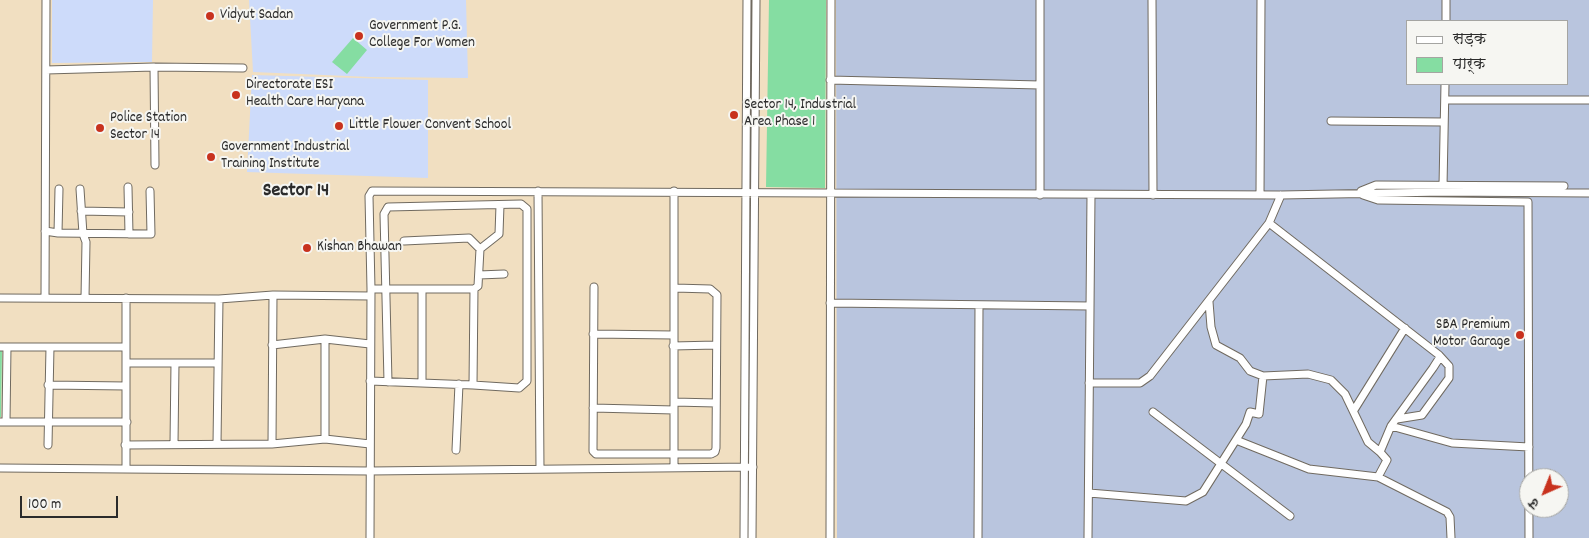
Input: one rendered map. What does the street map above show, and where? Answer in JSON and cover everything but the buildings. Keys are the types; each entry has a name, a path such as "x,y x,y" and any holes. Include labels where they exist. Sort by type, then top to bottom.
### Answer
{"street":[{"path":"45,298 46,0"},
{"path":"744,538 747,0"},
{"path":"752,538 756,0"},
{"path":"830,538 831,0"},
{"path":"1040,0 1040,194"},
{"path":"1152,0 1153,195"},
{"path":"1260,195 1261,0"},
{"path":"1446,0 1446,20"},
{"path":"46,70 154,67 243,68"},
{"path":"154,67 155,164"},
{"path":"830,80 1040,85"},
{"path":"1443,186 1445,85"},
{"path":"1444,100 1589,100"},
{"path":"1331,121 1444,122"},
{"path":"1356,193 1376,185 1564,186"},
{"path":"128,187 129,234"},
{"path":"58,233 59,189"},
{"path":"80,189 82,234 86,242 85,298"},
{"path":"45,232 151,234 150,191"},
{"path":"370,538 371,292 369,196 372,191 674,191 1090,195 1589,193"},
{"path":"538,191 540,469"},
{"path":"674,191 674,468"},
{"path":"1356,193 1378,200 1528,202 1529,538"},
{"path":"1088,538 1090,195"},
{"path":"1089,383 1140,383 1145,380 1269,223 1281,195"},
{"path":"370,381 388,382 459,384 519,388 527,381 527,209 521,204 388,207 384,214 388,382"},
{"path":"480,249 499,234 500,205"},
{"path":"82,211 129,212"},
{"path":"1269,223 1439,355 1449,366 1449,378 1422,415 1397,419"},
{"path":"404,241 470,238 480,249 478,286 474,289 473,385"},
{"path":"478,275 504,274"},
{"path":"594,287 593,451 596,454 715,452 717,295 710,288 675,288"},
{"path":"0,298 218,299 371,292 387,289 474,289"},
{"path":"422,289 422,383"},
{"path":"272,444 273,295"},
{"path":"126,298 126,469"},
{"path":"217,444 218,299"},
{"path":"1208,302 1213,338 1216,345 1240,358 1250,371 1263,376 1308,374 1331,380 1345,394 1368,442 1387,460 1378,477"},
{"path":"830,303 1090,306"},
{"path":"978,538 979,305"},
{"path":"1354,410 1405,328"},
{"path":"593,334 673,335"},
{"path":"272,345 325,339 370,344"},
{"path":"325,339 325,439"},
{"path":"673,346 716,345"},
{"path":"126,347 3,347 3,422 127,422"},
{"path":"48,445 50,421 48,385 50,347"},
{"path":"1380,452 1391,426 1433,368 1440,357 1439,355"},
{"path":"126,363 218,363"},
{"path":"174,444 175,363"},
{"path":"1089,493 1186,501 1203,492 1246,424 1250,412 1259,414 1263,376"},
{"path":"456,450 459,384"},
{"path":"48,385 126,386"},
{"path":"593,408 716,403"},
{"path":"1153,412 1290,516"},
{"path":"1391,426 1452,443 1529,447"},
{"path":"126,445 272,444 325,439 370,444"},
{"path":"1236,440 1309,469 1378,477 1446,512 1450,517 1451,538"},
{"path":"0,468 370,471 753,468"}],"shaded area":[{"path":"52,0 153,0 152,62 52,63"},
{"name":"Government P.G. College For Women","path":"249,0 466,0 468,78 371,77 253,72"},
{"path":"836,0 1589,0 1589,538 837,538"},
{"name":"Little Flower Convent School","path":"252,75 428,80 428,178 247,172"}],"green space":[{"path":"769,0 826,0 825,188 766,187"},
{"path":"353,38 367,50 347,74 332,62"},
{"path":"0,350 2,350 1,417 0,417"}],"place":[{"name":"Vidyut Sadan","path":"210,16"},
{"name":"Government P.G. College For Women","path":"359,36"},
{"name":"Directorate ESI Health Care Haryana","path":"236,95"},
{"name":"Sector 14, Industrial Area Phase 1","path":"734,115"},
{"name":"Little Flower Convent School","path":"339,126"},
{"name":"Police Station Sector 14","path":"100,128"},
{"name":"Government Industrial Training Institute","path":"211,157"},
{"name":"Kishan Bhawan","path":"307,248"},
{"name":"SBA Premium Motor Garage","path":"1520,335"}],"district":[{"name":"Sector 14","path":"296,192"}]}
